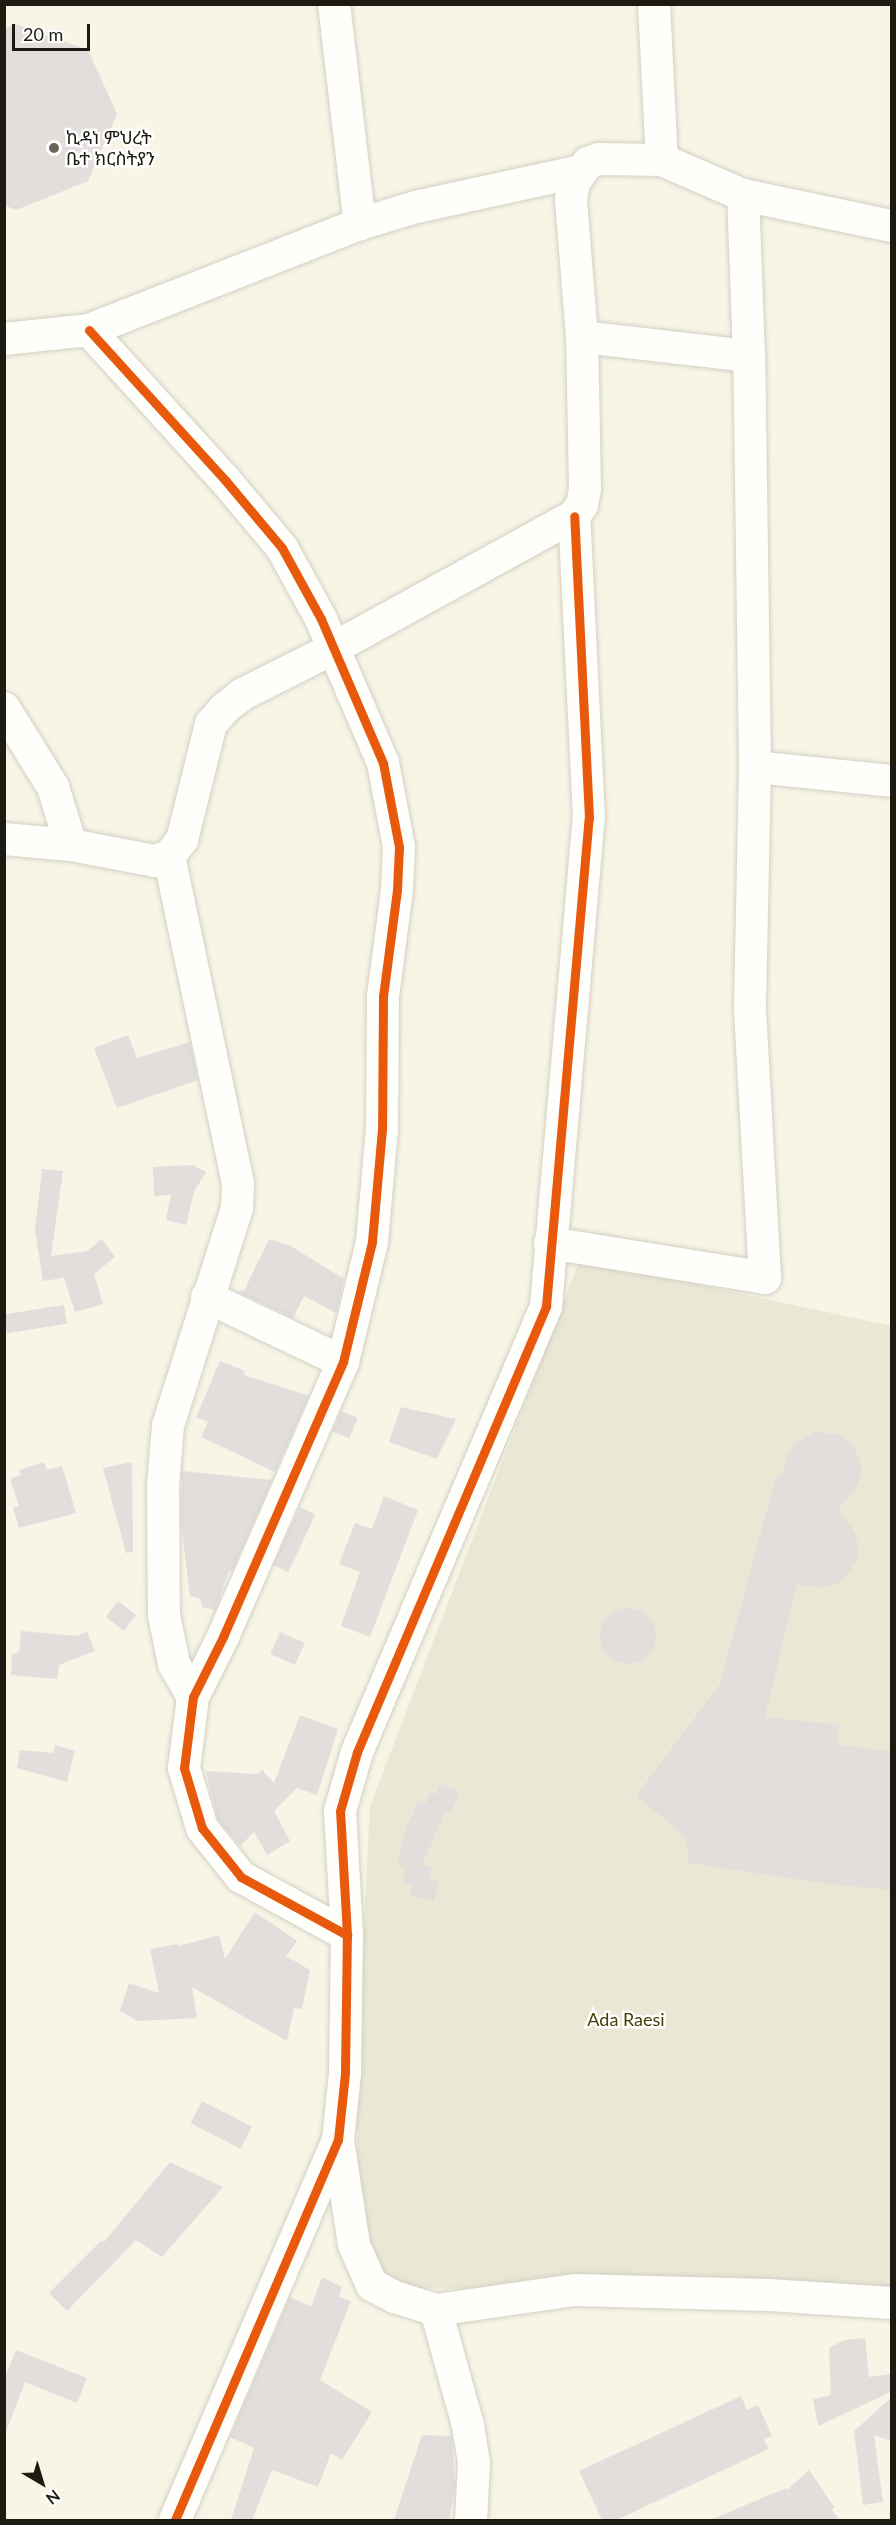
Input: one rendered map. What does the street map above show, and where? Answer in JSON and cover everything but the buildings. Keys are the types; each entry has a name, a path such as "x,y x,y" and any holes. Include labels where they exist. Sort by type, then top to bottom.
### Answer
{"street":[{"path":"334,4 360,224"},
{"path":"654,4 662,160"},
{"path":"4,839 71,845 155,861 169,856 182,840 211,724 225,708 243,694 332,649 574,516 582,505 585,489 582,337 571,199 574,182 588,163 599,159 662,160 743,195 891,226"},
{"path":"4,339 89,330 360,224 416,207 581,171"},
{"path":"550,1244 765,1278 750,1006 755,767 749,356 743,195"},
{"path":"89,330 225,480 282,548 321,619 332,649 383,762 399,847 397,890 383,996 382,1129 372,1242 343,1362 224,1635 193,1697 184,1768 202,1828 241,1877 347,1935"},
{"path":"582,337 749,356"},
{"path":"574,516 589,818 546,1306 354,1761 340,1811 347,1935 345,2073 338,2140 354,2245 372,2286 395,2297 436,2310 575,2290 769,2295 891,2303"},
{"path":"4,708 53,787 71,845"},
{"path":"755,767 891,781"},
{"path":"169,856 238,1183 237,1208 168,1425 163,1486 164,1615 174,1664 193,1697"},
{"path":"207,1297 343,1362"},
{"path":"175,2520 338,2140"},
{"path":"436,2310 468,2425 474,2463 471,2520"}],"green space":[{"name":"Ada Raesi","path":"580,1259 891,1326 891,2292 391,2288 361,2249 356,2090 370,1806"}],"cycle path":[{"path":"89,330 225,480 282,548 321,619 383,763 399,847 397,890 383,996 382,1129 372,1242 343,1362 224,1635 193,1697 184,1768 202,1828 241,1877 347,1935"},
{"path":"175,2520 338,2140 345,2073 347,1935 340,1811 357,1752 546,1306 589,818 574,516"}],"place":[{"name":"ኪዳነ ምህረት ቤተ ክርስትያን","path":"54,148"}]}
